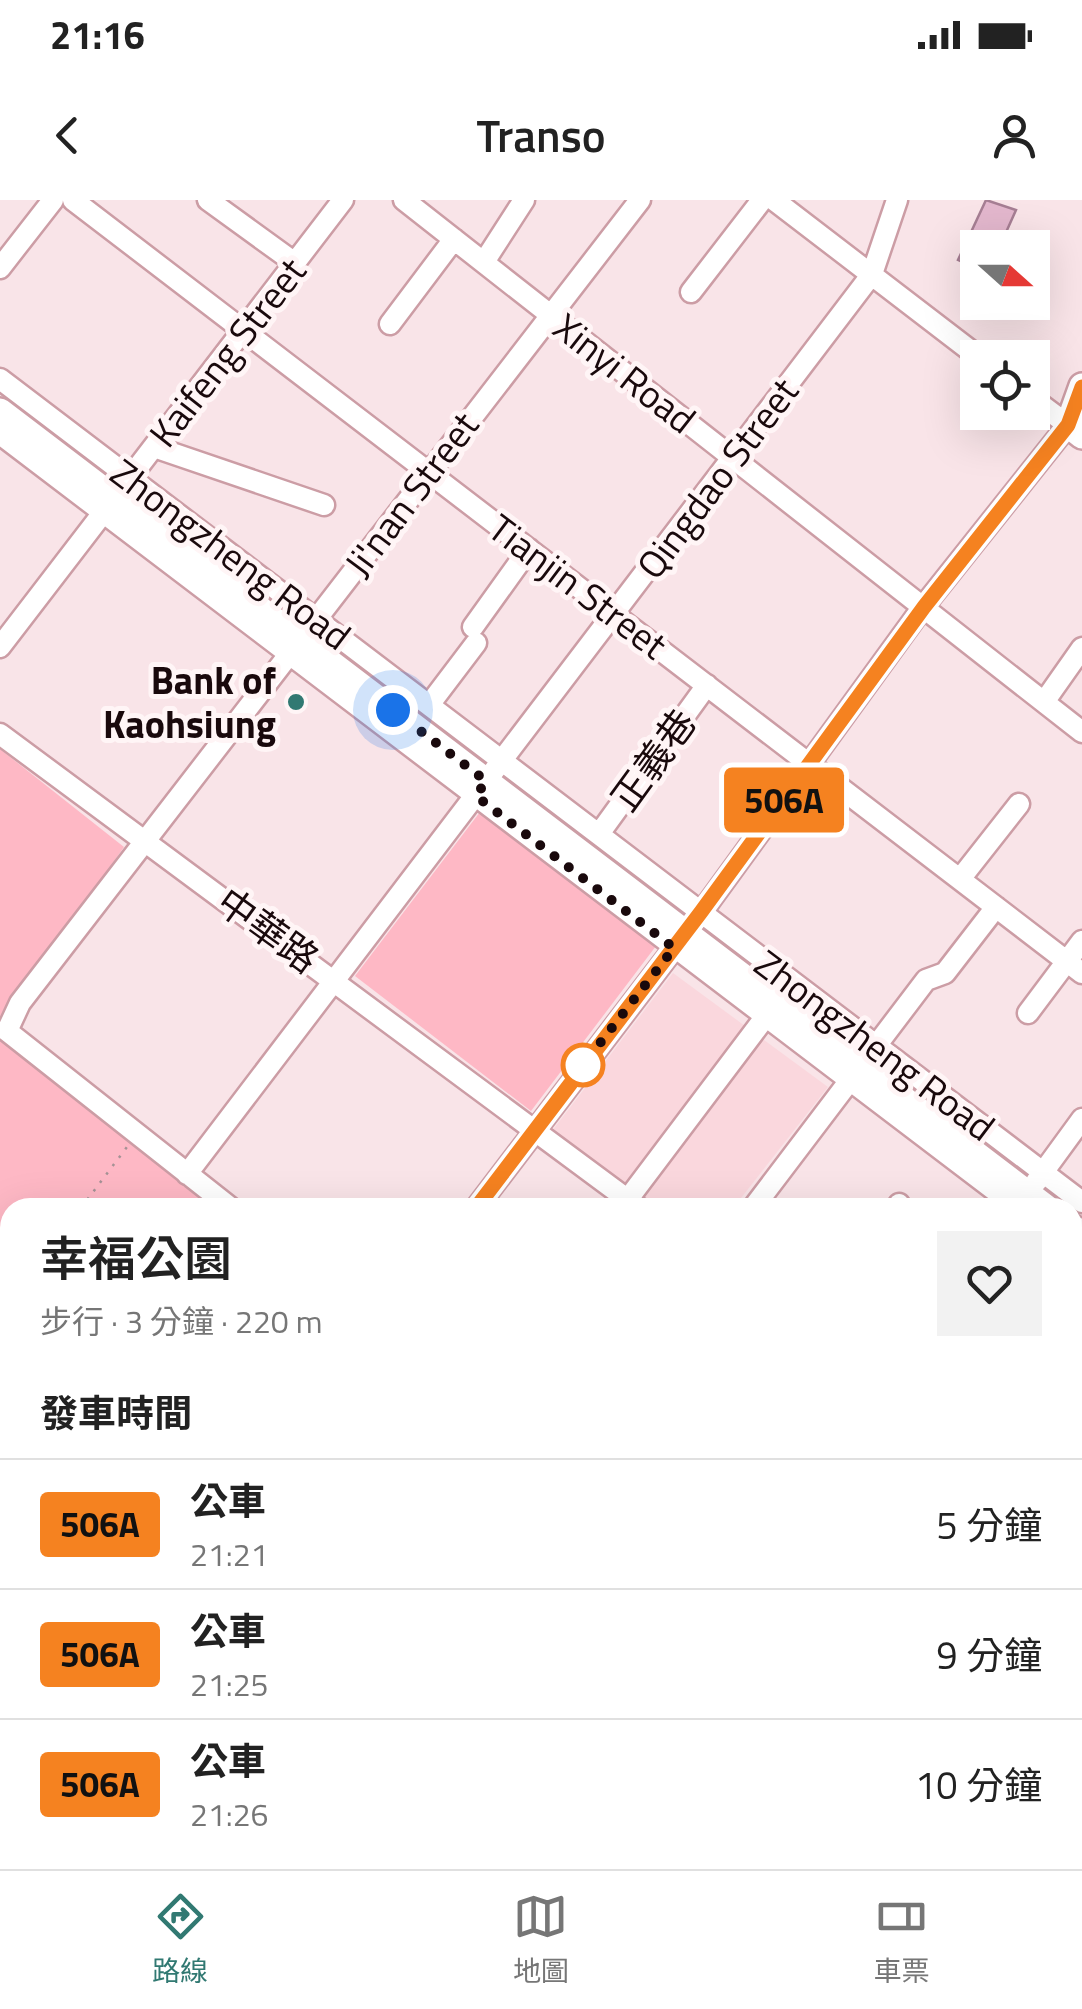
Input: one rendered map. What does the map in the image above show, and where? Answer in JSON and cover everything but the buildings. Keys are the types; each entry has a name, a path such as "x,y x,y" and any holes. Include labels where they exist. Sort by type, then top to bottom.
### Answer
{"main road":[{"path":"1075,431 1082,386"},
{"name":"Zhongzheng Road","path":"0,411 863,1064 1027,1198"}],"street":[{"path":"0,268 53,200"},
{"name":"Tianjin Street","path":"73,200 1075,967"},
{"path":"208,200 295,264"},
{"name":"Kaifeng Street","path":"0,647 343,200"},
{"name":"Xinyi Road","path":"404,200 1082,732"},
{"path":"484,262 524,200"},
{"name":"Ji'nan Street","path":"187,1174 7,1031 20,1002 640,200"},
{"path":"692,292 762,200"},
{"path":"774,200 960,342"},
{"name":"Qingdao Street","path":"187,1174 872,274 897,200"},
{"path":"390,324 454,239"},
{"name":"Zhongzheng Road","path":"0,379 116,496"},
{"path":"483,1198 687,931 924,607 1075,431 1050,412"},
{"name":"Zhongzheng Road","path":"0,434 116,496"},
{"path":"154,447 324,505"},
{"path":"429,705 528,549"},
{"name":"Zhongzheng Road","path":"302,638 429,705 488,779 599,834 766,1016 863,1064"},
{"path":"1044,702 1082,648"},
{"name":"正義巷","path":"599,834 706,685"},
{"name":"中華路","path":"0,734 627,1198"},
{"path":"960,878 1019,804"},
{"path":"761,1198 926,980 945,973 996,907"},
{"path":"1028,1013 1075,967 1082,942"},
{"path":"638,1198 766,1016"},
{"path":"1029,1198 1082,1119"},
{"path":"187,1174 218,1198"}],"path":[{"path":"88,1198 128,1146"}],"shaded area":[{"path":"0,749 124,847 12,1007 2,1033 210,1198 0,1198"},
{"path":"480,812 656,946 531,1111 355,976"},
{"path":"673,973 828,1087 741,1198 646,1198 552,1131"}],"bus line":[{"name":"506A","path":"483,1198 701,912 924,607 1068,425 1082,387"}],"place":[{"name":"Bank of Kaohsiung","path":"296,702"}],"route":[{"path":"393,710 486,781 476,796 674,948 583,1065"}]}
